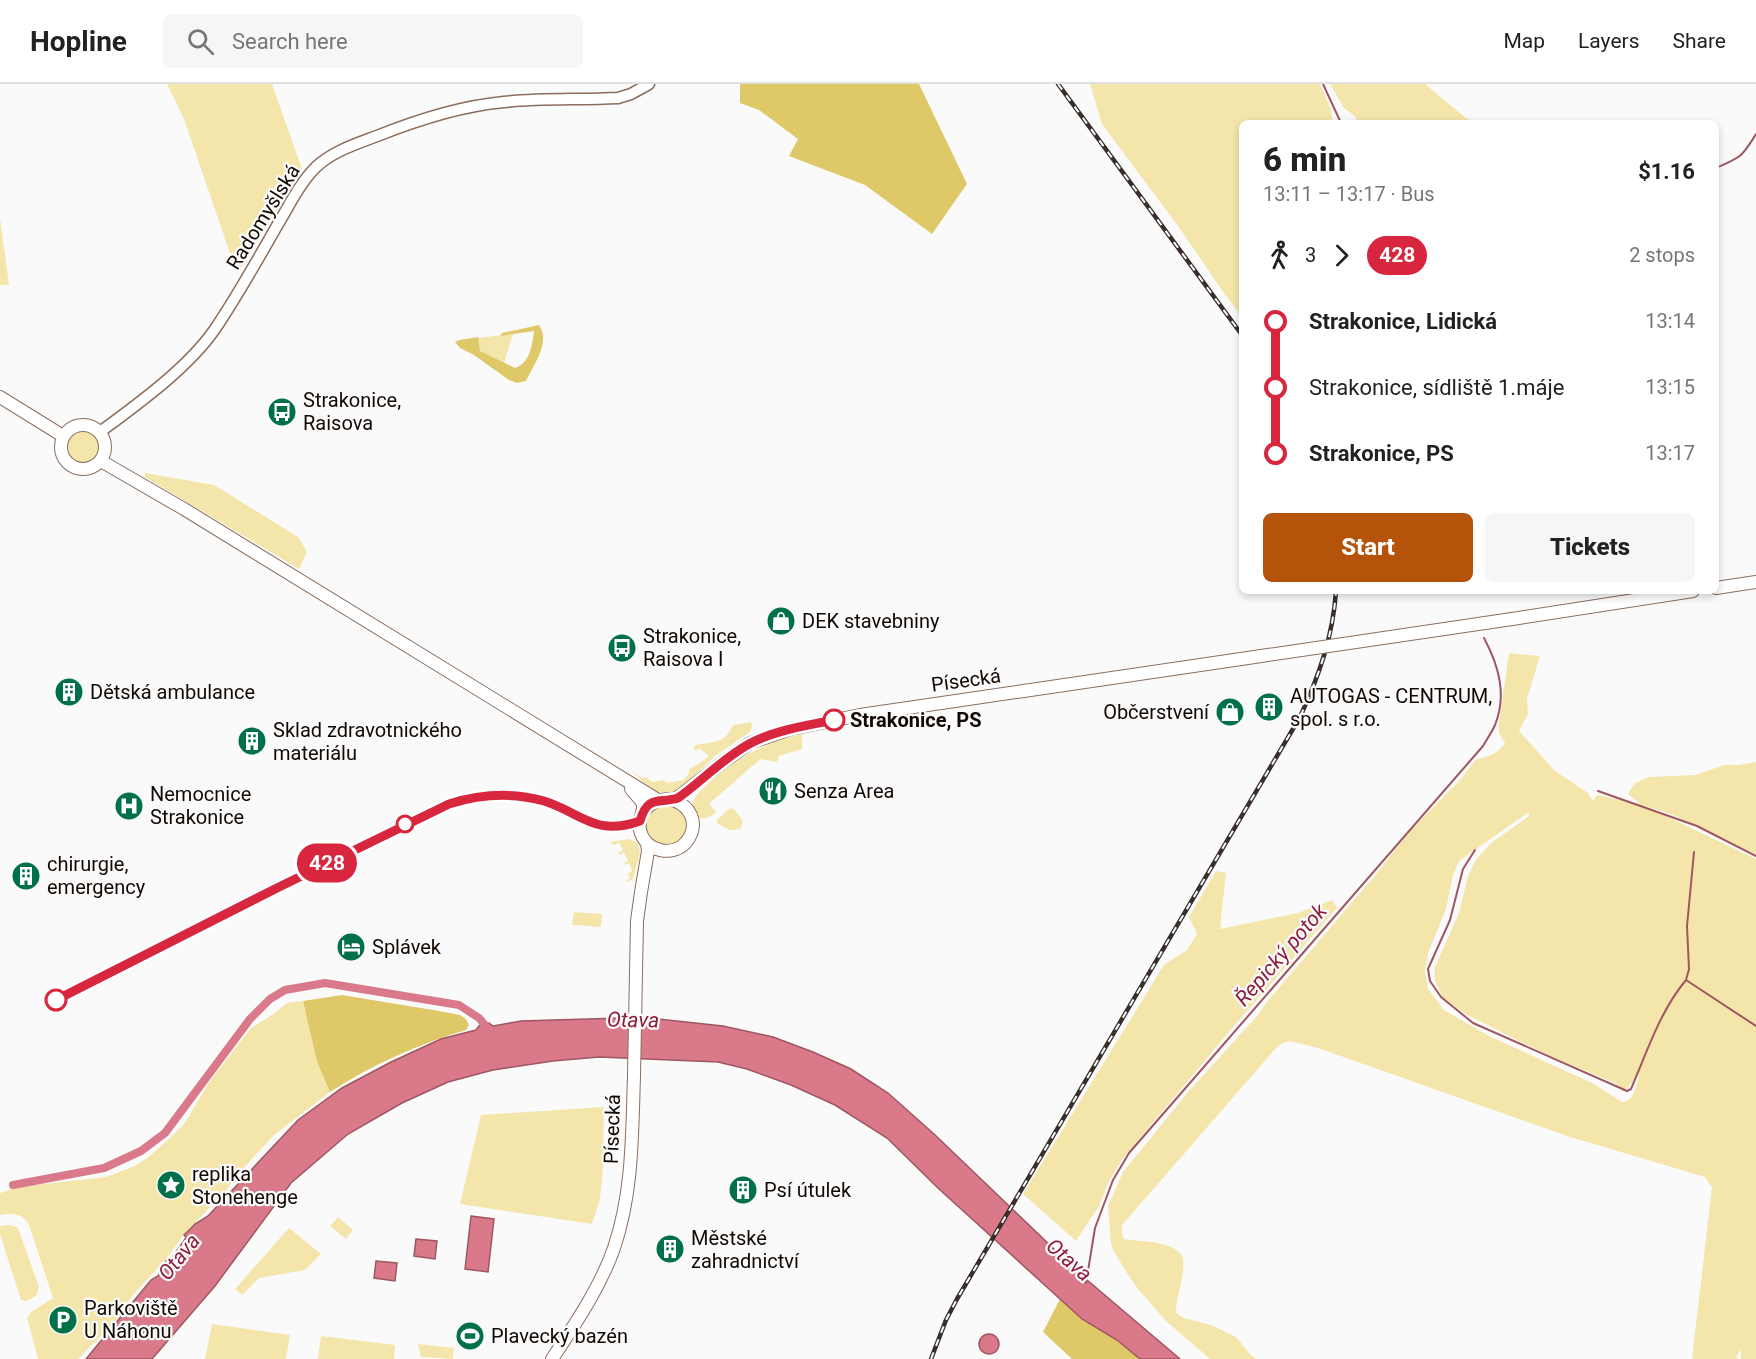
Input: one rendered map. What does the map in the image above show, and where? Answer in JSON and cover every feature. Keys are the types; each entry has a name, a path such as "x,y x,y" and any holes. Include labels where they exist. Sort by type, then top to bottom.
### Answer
{"main road":[{"name":"Radomyšlská","path":"100,432 172,375 204,343 232,302 299,188 317,167 337,152 381,134 466,108 506,102 618,98 649,84"},
{"path":"0,397 63,436"},
{"path":"81,424 92,426 100,432 106,450 100,461 92,468 86,469 70,465 62,455 63,436 71,428 81,424"},
{"path":"100,461 193,515 658,800 673,800 684,806 692,819 691,835 686,842 671,851 662,851 647,843 640,829 643,803 620,777"},
{"path":"1719,588 1756,582"},
{"name":"Písecká","path":"673,800 750,744 777,732 802,726 1674,594"},
{"name":"Písecká","path":"688,810 691,796 709,773"},
{"path":"642,814 646,808 658,800"},
{"name":"Písecká","path":"552,1359 595,1289 614,1246 623,1217 629,1184 633,1100 637,921 648,851 647,843"},
{"name":"Písecká","path":"643,882 652,862 662,851"}],"shaded area":[{"path":"167,84 272,84 302,169 237,274 184,119"},
{"path":"740,84 919,84 967,184 932,234 865,185 789,156 798,139 759,110 740,103"},
{"path":"1090,84 1320,84 1331,110 1333,120 1239,120 1239,313 1178,226 1102,124"},
{"path":"1330,84 1425,84 1470,120 1356,120 1356,117 1344,108"},
{"path":"0,218 9,285 0,285"},
{"path":"539,325 543,339 540,353 526,381 517,383 460,348 455,342 478,337 480,351 515,368 527,358 534,331 500,336 502,333"},
{"path":"513,334 504,363 480,351 478,338"},
{"path":"84,431 96,435 100,447 96,459 84,463 72,459 68,447 72,435"},
{"path":"145,473 214,485 298,537 307,552 299,569 145,477"},
{"path":"1509,653 1540,656 1527,699 1528,714 1519,731 1555,771 1588,793 1593,801 1597,795 1640,804 1628,794 1635,783 1649,777 1696,775 1724,765 1756,762 1756,855 1673,815 1643,805 1756,859 1756,1359 1741,1359 1741,1350 1736,1356 1738,1359 1692,1359 1712,1187 1705,1177 1567,1136 1318,1048 1290,1041 1277,1047 1122,1225 1124,1239 1163,1244 1177,1250 1182,1255 1183,1269 1176,1313 1184,1318 1211,1325 1236,1337 1256,1359 1210,1359 1166,1321 1138,1289 1113,1250 1108,1206 1123,1172 1188,1092 1257,1016 1408,833 1461,779 1476,759 1492,754 1502,747 1505,743 1499,733","holes":["1529,812 1529,816 1491,843 1476,860 1468,876 1459,913 1435,967 1434,978 1442,997 1467,1015 1552,1057 1615,1083 1624,1092 1640,1073 1634,1092 1626,1101 1622,1102 1594,1084 1487,1035 1444,1010 1428,989 1425,972 1428,953 1446,909 1453,875 1459,861"]},
{"path":"751,722 750,732 715,756 678,792 653,790 629,769 652,782 663,780 667,783 684,780 689,769 709,756 699,748 696,751 693,748 695,745 718,741 726,736 733,725"},
{"path":"802,734 802,749 779,756 777,762 761,759 709,804 716,812 707,817 697,817 691,807 695,799 722,772 753,752"},
{"path":"666,804 681,810 687,825 681,840 666,846 651,840 645,825 651,810"},
{"path":"730,808 735,810 743,821 741,828 732,830 717,823 717,820"},
{"path":"629,839 638,843 640,853 633,879 627,882 626,880 630,879 628,873 632,871 629,863 625,865 624,863 628,861 624,852 620,855 618,853 623,850 619,843 614,845 611,842"},
{"path":"1216,871 1226,873 1220,929 1298,913 1332,900 1337,908 1123,1158 1108,1183 1099,1206 1076,1241 1023,1194 1164,965 1187,950 1197,934 1189,917"},
{"path":"574,912 602,914 601,927 572,925"},
{"path":"342,995 460,1015 469,1025 466,1030 430,1042 379,1064 330,1092 317,1062 303,1001"},
{"path":"303,1001 317,1062 330,1092 274,1135 224,1193 184,1234 167,1258 132,1296 112,1325 78,1359 38,1359 27,1318 31,1312 53,1298 29,1225 17,1215 0,1215 0,1193 18,1187 106,1177 135,1166 146,1159 184,1124 210,1081 251,1028 287,1003"},
{"path":"604,1107 600,1199 592,1224 460,1204 481,1115"},
{"path":"338,1217 353,1230 346,1239 330,1226"},
{"path":"0,1226 17,1227 19,1231 39,1287 36,1296 26,1301 21,1300 0,1234"},
{"path":"289,1228 321,1254 305,1270 259,1278 242,1295 235,1289"},
{"path":"1060,1299 1082,1319 1117,1340 1140,1359 1072,1359 1043,1332"},
{"path":"212,1324 290,1335 286,1359 205,1359"},
{"path":"321,1336 395,1345 394,1359 318,1359"},
{"path":"418,1344 454,1348 453,1359 421,1357"}],"water":[{"name":"Otava","path":"658,1019 723,1026 773,1037 851,1069 888,1093 1080,1274 1180,1359 1140,1359 1117,1340 1082,1319 939,1189 887,1138 835,1105 791,1085 747,1069 718,1062 599,1057 493,1070 448,1082 402,1103 348,1134 291,1183 215,1286 152,1359 86,1359 151,1280 158,1276 167,1259 175,1264 189,1241 184,1235 208,1216 298,1120 342,1088 441,1039 476,1030 479,1026 489,1023 493,1026 521,1021"},
{"path":"471,1216 494,1219 488,1272 465,1269"},
{"path":"416,1239 437,1241 435,1259 414,1256"},
{"path":"376,1261 397,1263 395,1281 374,1278"},
{"path":"989,1334 996,1337 999,1344 996,1351 989,1354 982,1351 979,1344 982,1337"}],"waterway":[{"name":"Řepický potok","path":"1323,84 1340,120"},
{"path":"1719,167 1740,156 1756,134"},
{"name":"Řepický potok","path":"1086,1283 1095,1228 1113,1180 1129,1153 1483,746 1499,714 1501,692 1494,659 1484,638"},
{"path":"1598,791 1697,826 1756,856"},
{"path":"1475,850 1463,869 1450,920 1428,969 1430,981 1441,997 1473,1023 1627,1091 1631,1089 1661,1018 1686,980 1756,1026"},
{"path":"1686,980 1689,969 1687,926 1694,852"},
{"path":"13,1185 104,1168 141,1151 165,1133 250,1019 270,999 285,990 325,983 459,1005 479,1018 490,1031"},
{"name":"Otava","path":"170,1261 186,1238"}],"railway":[{"path":"1058,84 1239,331"},
{"path":"931,1359 957,1299 1300,717 1324,656 1332,624 1336,594"}],"bus line":[{"name":"428","path":"56,1000 449,804 461,800 505,794 547,802 584,820 605,827 631,824 640,821 642,814 651,803 678,798 735,753 761,738 802,726 834,720"}],"place":[{"name":"Strakonice, Raisova","path":"282,412"},
{"name":"DEK stavebniny","path":"781,621"},
{"name":"Strakonice, Raisova I","path":"622,648"},
{"name":"Dětská ambulance","path":"69,692"},
{"name":"AUTOGAS - CENTRUM, spol. s r.o.","path":"1269,707"},
{"name":"Občerstvení","path":"1230,712"},
{"name":"Strakonice, PS","path":"834,720"},
{"name":"Sklad zdravotnického materiálu","path":"252,741"},
{"name":"Senza Area","path":"773,791"},
{"name":"Nemocnice Strakonice","path":"129,806"},
{"name":"chirurgie, emergency","path":"26,876"},
{"name":"Splávek","path":"351,947"},
{"name":"replika Stonehenge","path":"171,1185"},
{"name":"Psí útulek","path":"743,1190"},
{"name":"Městské zahradnictví","path":"670,1249"},
{"name":"Parkoviště U Náhonu","path":"63,1320"},
{"name":"Plavecký bazén","path":"470,1336"}]}
